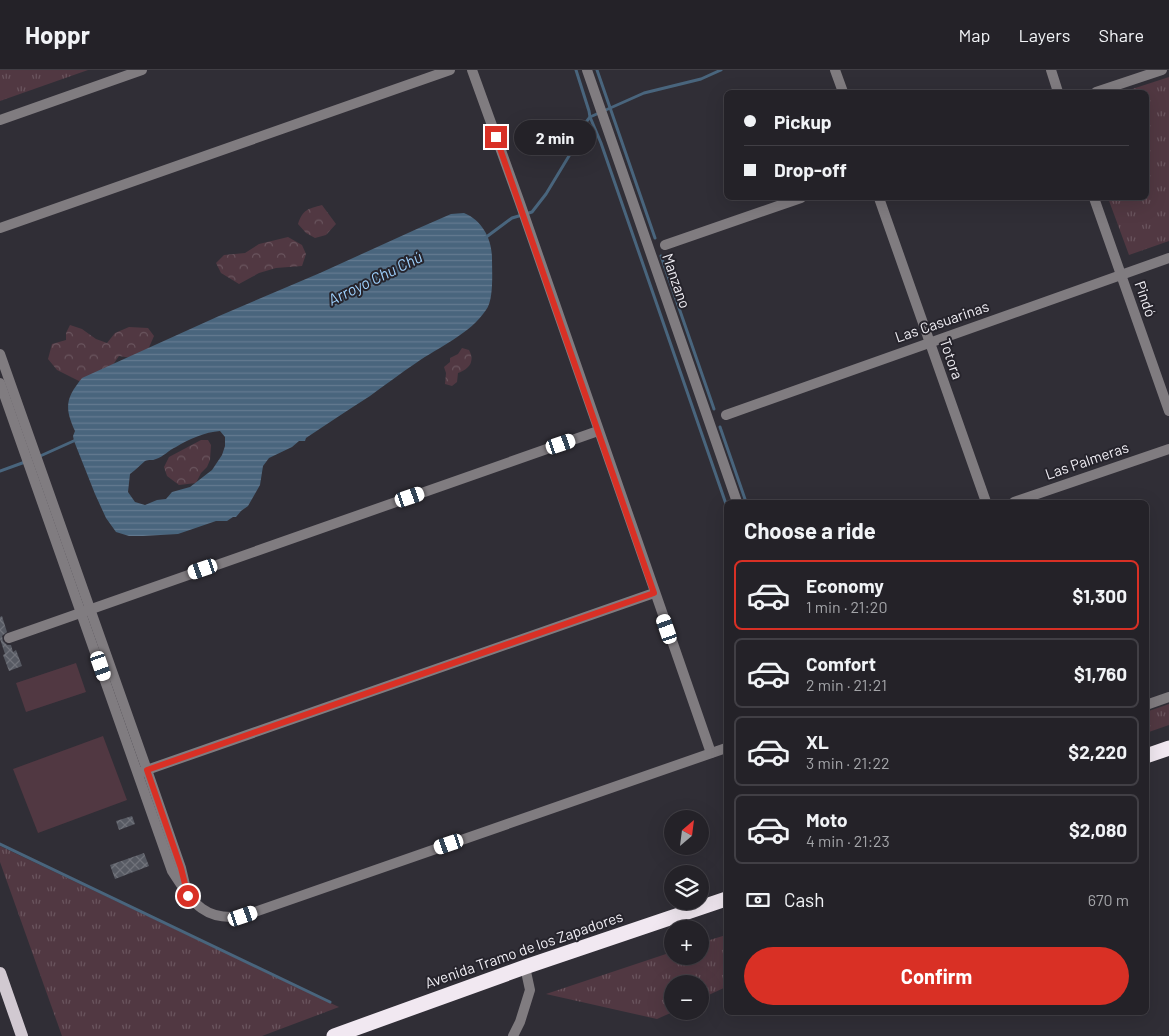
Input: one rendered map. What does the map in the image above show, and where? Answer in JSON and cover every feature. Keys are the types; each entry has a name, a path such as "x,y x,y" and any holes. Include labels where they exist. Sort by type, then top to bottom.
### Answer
{"highway":[{"path":"1149,755 1169,748"},
{"name":"Avenida Tramo de los Zapadores","path":"334,1036 525,967 724,901"}],"main road":[{"path":"0,973 22,1036"}],"street":[{"path":"0,120 142,70"},
{"path":"0,228 450,70"},
{"path":"472,70 711,753"},
{"name":"Manzano","path":"588,70 736,500"},
{"path":"835,70 842,90"},
{"path":"1051,70 1057,90"},
{"path":"1102,90 1162,70"},
{"path":"665,245 795,200"},
{"name":"Totora","path":"880,200 985,500"},
{"name":"Pindó","path":"1095,200 1169,411"},
{"name":"Las Casuarinas","path":"726,415 1169,258"},
{"path":"0,354 30,453 142,772 172,871 188,896 199,907 216,916 230,918 243,916 724,749"},
{"path":"0,383 30,453"},
{"path":"3,640 598,430"},
{"name":"Las Palmeras","path":"1020,500 1169,449"},
{"path":"142,772 654,593"},
{"path":"1149,704 1169,698"},
{"path":"514,1036 530,990 525,967"}],"green space":[{"path":"0,70 88,70 0,101"},
{"path":"1169,77 1169,241 1129,255 1109,200 1149,200 1149,90 1129,90"},
{"path":"322,205 336,224 326,235 315,238 306,233 298,224 302,215 307,210"},
{"path":"288,237 302,245 306,254 302,266 276,268 259,273 239,284 221,273 216,263 224,255 245,253 259,244"},
{"path":"70,325 82,329 96,339 107,343 115,333 129,327 148,328 154,336 147,352 137,359 119,356 110,369 85,384 57,370 48,359 52,344 66,340 66,333"},
{"path":"462,348 469,350 471,354 470,364 466,369 458,373 457,382 452,386 445,384 446,373 444,367 450,362 450,358 458,354"},
{"path":"201,440 208,440 211,445 210,460 207,467 201,473 196,483 179,485 167,476 164,467 169,457"},
{"path":"76,663 86,692 26,712 16,683"},
{"path":"1169,704 1169,725 1149,732 1149,711"},
{"path":"103,736 127,800 38,833 13,769"},
{"path":"0,846 339,1007 262,1036 62,1036 0,862"},
{"path":"724,936 724,988 709,995 709,975 664,975 664,1016 657,1019 546,994 664,955 664,965 709,965 709,940"}],"water":[{"path":"464,213 476,220 485,231 492,251 489,305 472,326 454,340 425,357 306,438 305,441 299,441 292,447 269,458 263,466 260,485 248,506 236,517 227,521 216,521 178,534 129,536 116,532 106,518 74,441 75,431 69,415 68,403 73,391 82,378 451,214","holes":["220,431 225,437 222,455 212,470 190,487 172,492 166,499 157,500 145,505 135,502 128,492 130,474 145,461 155,460 181,444 203,434"]}],"building":[{"path":"2,616 7,632 2,636 3,641 7,645 11,645 13,652 16,650 22,666 9,671 0,639 0,617"},
{"path":"132,816 135,824 119,830 116,821"},
{"path":"144,853 149,866 115,879 110,865"}],"waterway":[{"path":"576,70 590,117 601,143 725,500"},
{"path":"597,70 655,238"},
{"name":"Arroyo Chu Chú","path":"485,238 512,218 532,212 546,194 575,146 583,126 590,117 644,93 701,79 721,70"},
{"path":"661,256 714,409"},
{"path":"720,427 745,500"},
{"name":"Arroyo Chu Chú","path":"38,457 78,439"},
{"name":"Arroyo Chu Chú","path":"0,471 25,462"},
{"path":"0,844 330,1002"}],"route":[{"path":"188,896 181,868 147,770 654,593 496,137"}]}
